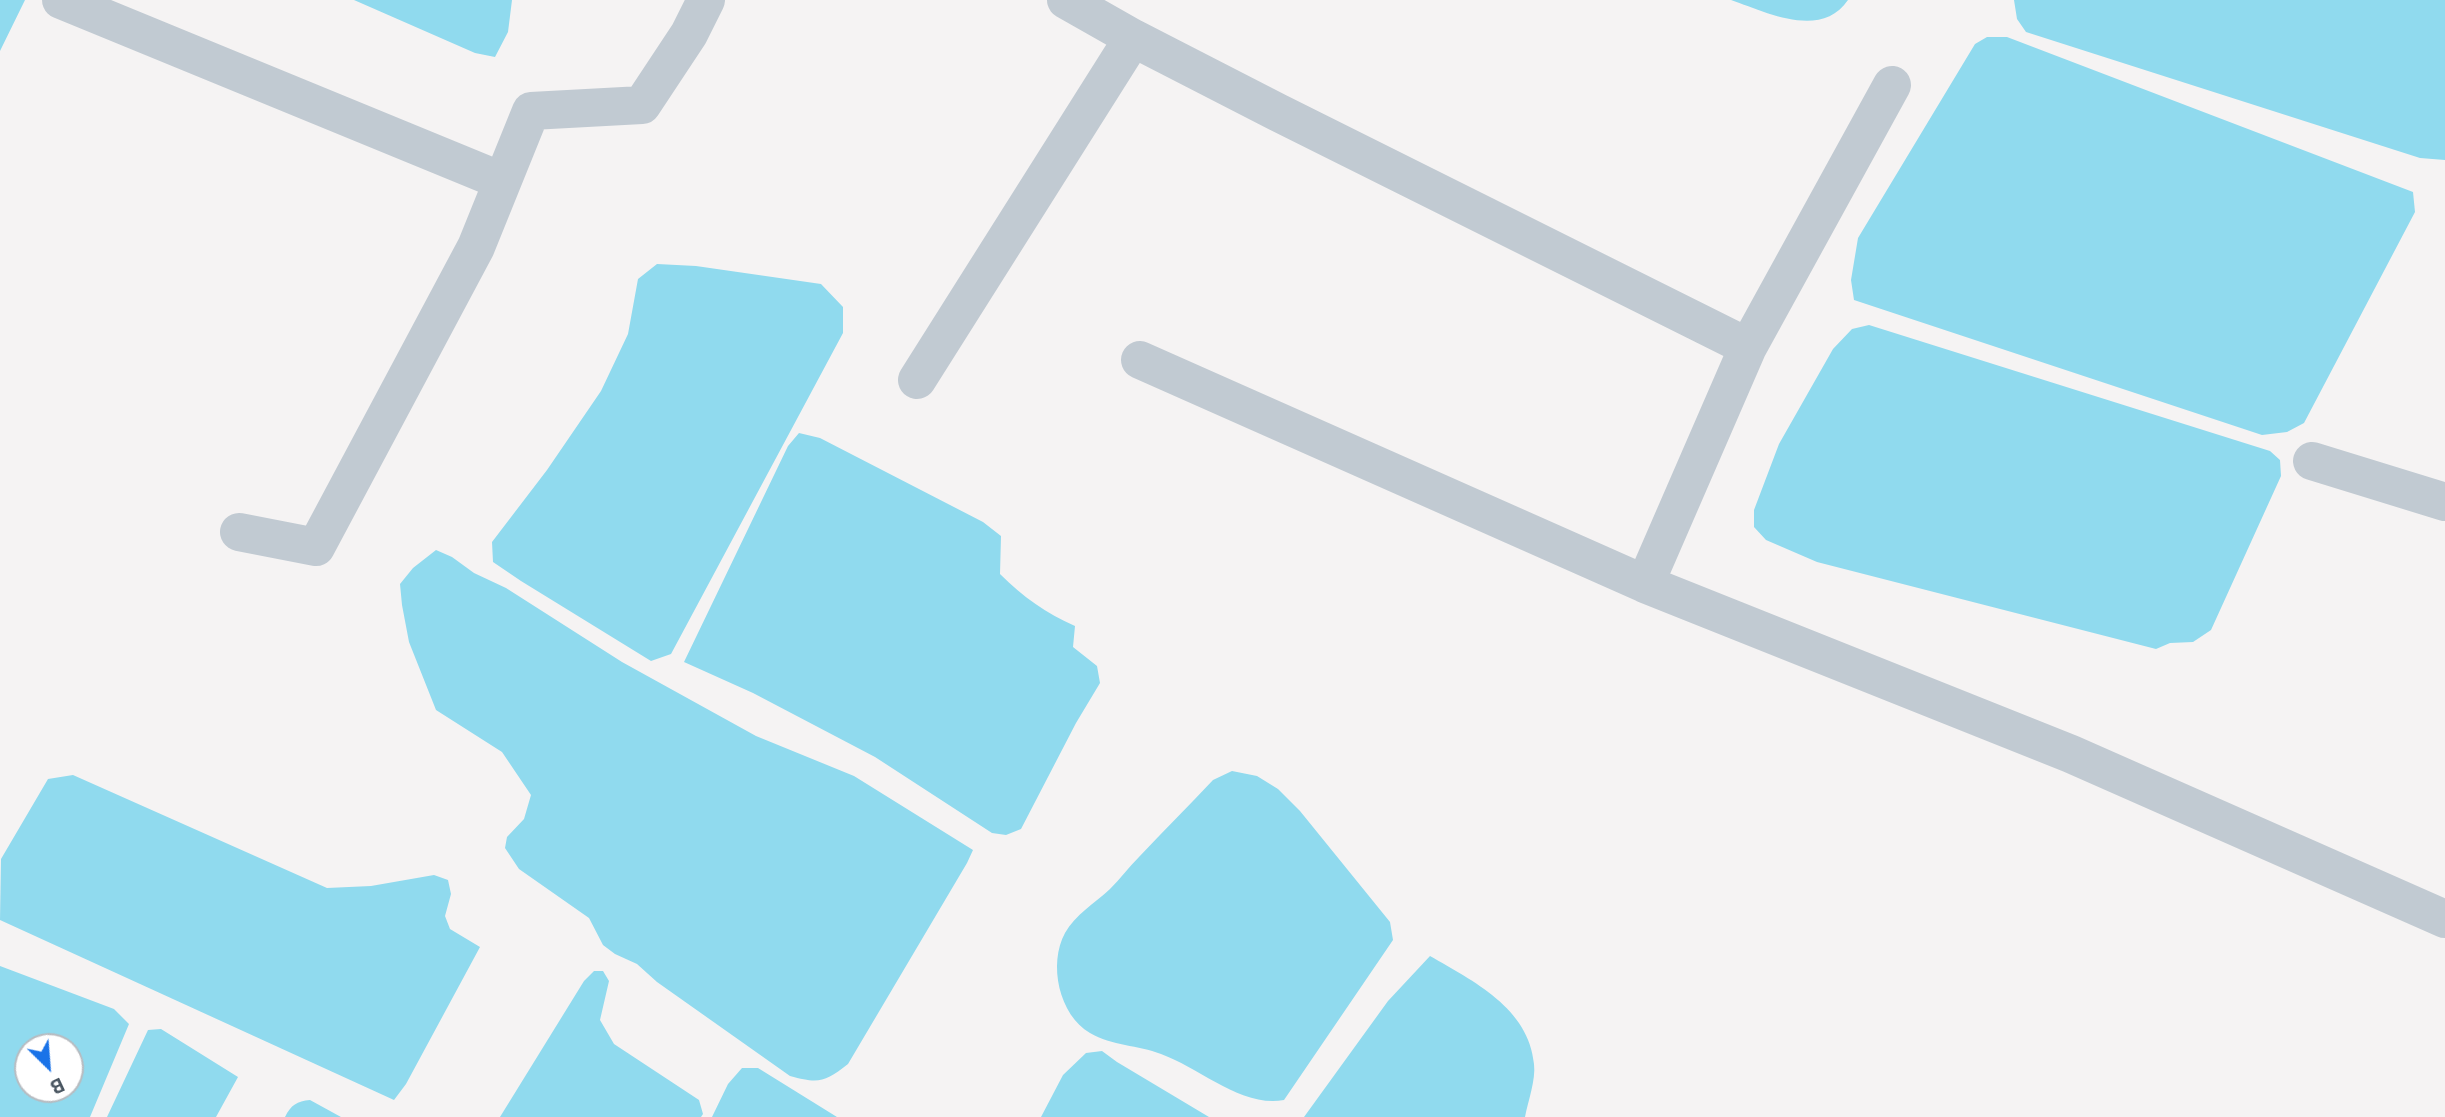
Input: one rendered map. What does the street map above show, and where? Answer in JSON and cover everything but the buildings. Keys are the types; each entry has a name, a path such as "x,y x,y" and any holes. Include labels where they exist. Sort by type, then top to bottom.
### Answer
{"street":[{"path":"61,0 502,181"},
{"path":"239,533 316,547 476,247 531,111 642,105 689,34 706,0"},
{"path":"1066,0 1133,38 1748,347"},
{"path":"917,380 1133,38"},
{"path":"1644,584 1748,347 1892,85"},
{"path":"1140,360 1644,584 2071,754 2445,919"},
{"path":"2312,461 2445,502"}],"water":[{"path":"0,0 25,0 0,51"},
{"path":"354,0 512,0 508,32 495,57 475,53"},
{"path":"1731,0 1848,0 1837,12 1823,19 1808,21 1776,16"},
{"path":"2014,0 2445,0 2445,160 2420,158 2026,32 2017,19"},
{"path":"1987,37 2007,37 2413,192 2415,212 2304,423 2287,432 2262,435 1854,300 1851,280 1858,238 1975,44"},
{"path":"657,264 696,266 821,284 843,307 843,333 671,654 651,661 493,562 492,542 547,470 601,391 628,334 638,279"},
{"path":"1869,325 2270,451 2280,460 2281,476 2211,630 2193,642 2170,643 2156,649 1817,562 1766,540 1754,527 1754,510 1779,444 1833,349 1852,329"},
{"path":"799,433 820,438 983,522 1001,536 1000,574 1035,604 1075,626 1073,647 1097,666 1100,683 1021,829 1006,835 992,833 875,757 753,693 684,662 788,446"},
{"path":"436,550 506,588 622,662 756,736 854,776 973,850 848,1064 821,1080 790,1076 657,982 637,964 603,945 589,918 519,869 505,848 507,837 524,819 531,795 502,752 436,710 409,642 400,584 413,568"},
{"path":"1232,771 1257,776 1278,789 1300,811 1390,922 1393,940 1284,1100 1268,1101 1237,1093 1176,1060 1090,1033 1079,1025 1064,1002 1057,974 1060,945 1069,927 1110,889 1213,780"},
{"path":"73,775 327,888 371,886 434,875 448,880 451,894 445,916 450,929 480,947 406,1084 394,1100 0,920 1,859 48,779"},
{"path":"1430,956 1496,998 1522,1027 1530,1044 1534,1064 1533,1084 1525,1117 1304,1117 1388,1001"},
{"path":"0,966 114,1009 129,1024 90,1117 0,1117"},
{"path":"594,971 603,971 609,981 600,1020 614,1044 699,1100 703,1114 701,1117 500,1117 584,981"},
{"path":"161,1029 238,1077 216,1117 107,1117 148,1030"},
{"path":"1102,1051 1209,1117 1041,1117 1063,1075 1086,1053"},
{"path":"742,1068 758,1068 837,1117 712,1117 728,1084"},
{"path":"310,1100 341,1117 285,1117 295,1104"}]}
